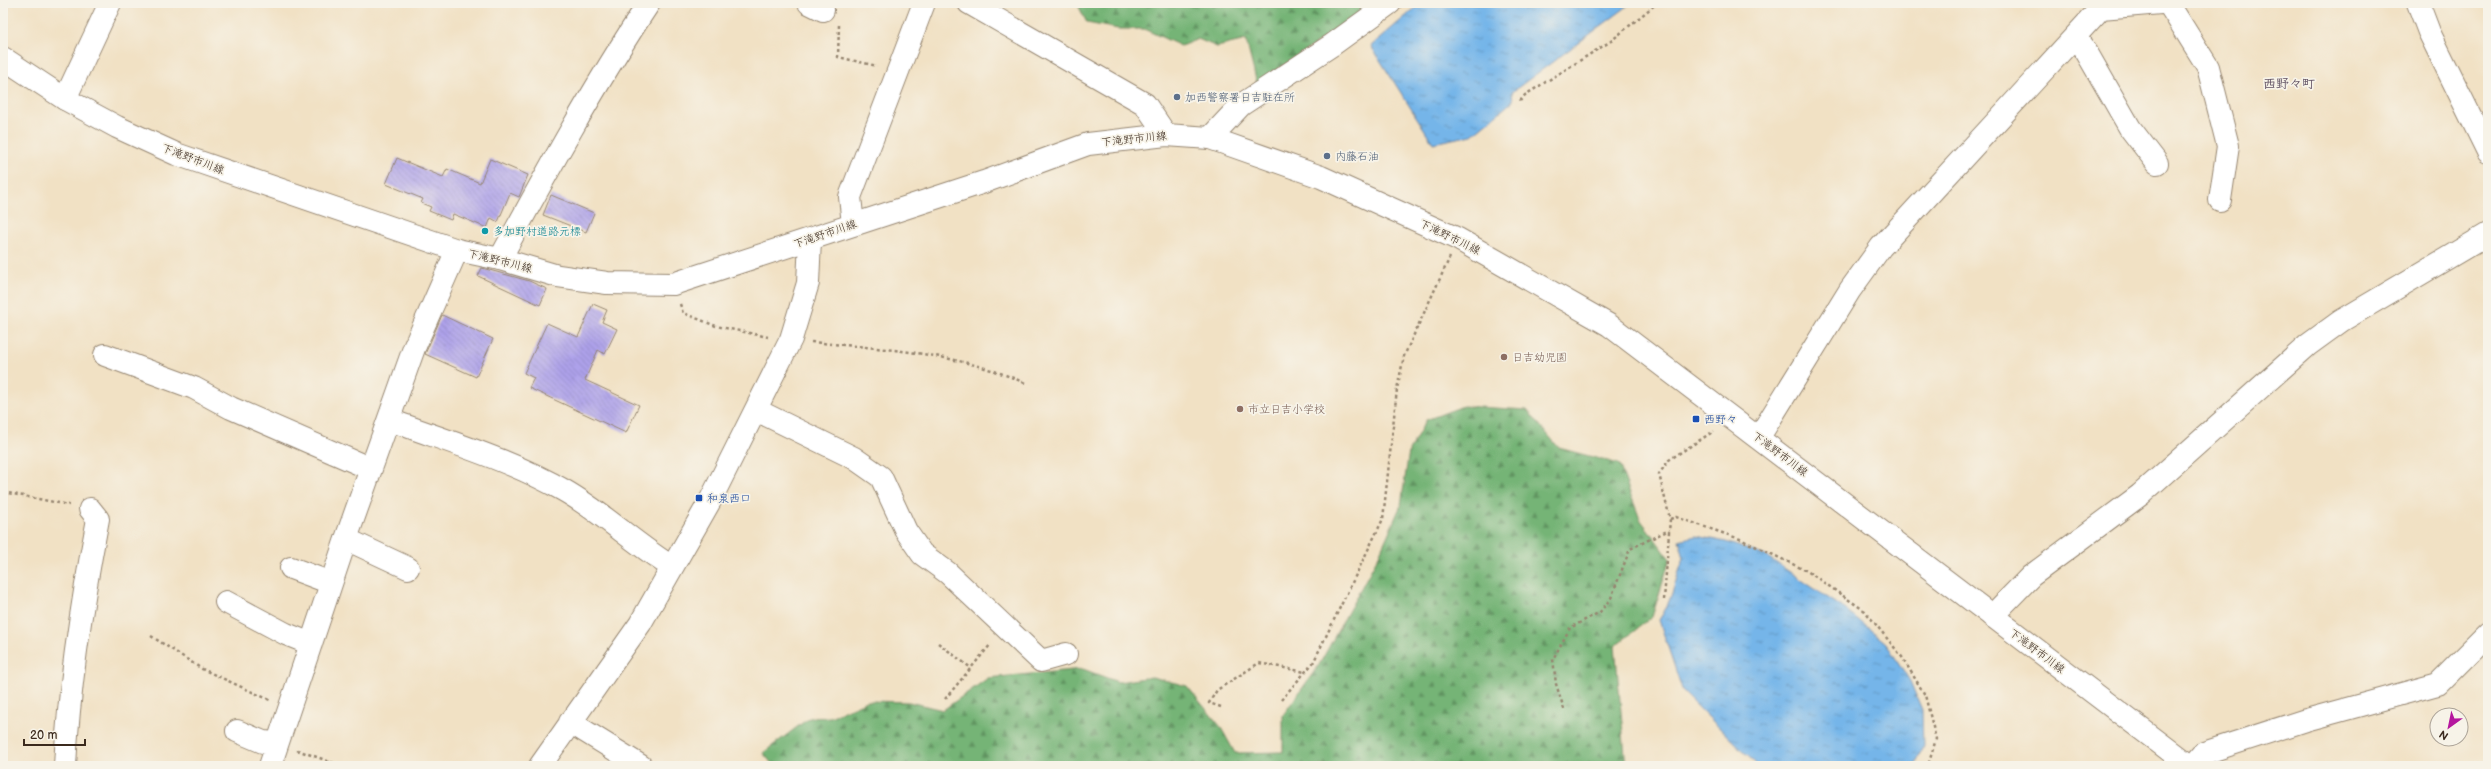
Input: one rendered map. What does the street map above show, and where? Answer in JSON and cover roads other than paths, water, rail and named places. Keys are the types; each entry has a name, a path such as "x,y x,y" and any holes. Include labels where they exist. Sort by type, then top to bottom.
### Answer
{"street":[{"path":"65,98 110,3"},
{"path":"500,259 565,139 609,64 649,3"},
{"path":"853,224 850,197 924,3"},
{"path":"969,3 999,10 1145,104 1166,135"},
{"path":"1210,138 1241,106 1332,45 1390,3"},
{"path":"1759,437 1850,290 1881,247 2074,37 2101,8 2161,3"},
{"path":"2168,3 2208,67 2210,74 2228,146 2220,200"},
{"path":"2418,3 2429,32 2482,124 2488,152"},
{"path":"2074,37 2087,53 2130,128 2157,163"},
{"name":"下滝野市川線","path":"3,58 65,98 117,127 176,154 457,250 500,259 558,276 607,283 673,284 984,182 1088,144 1166,135 1210,138 1321,177 1458,239 1609,325 1728,416 1759,437 2190,766"},
{"path":"1992,616 2030,576 2140,495 2308,345 2341,321 2488,234"},
{"path":"540,766 640,624 710,501 791,339 808,283 810,240"},
{"path":"270,766 346,539 390,420 414,348 457,250"},
{"path":"105,355 194,388 231,408 371,469"},
{"path":"756,410 854,458 881,477 906,532 922,554 948,573 1006,626 1041,661 1066,654"},
{"path":"390,420 506,462 538,476 591,507 648,553 672,567"},
{"path":"65,766 71,680 84,590 98,519 90,509"},
{"path":"346,539 408,568"},
{"path":"291,568 331,583"},
{"path":"226,602 286,634 311,644"},
{"path":"2193,766 2204,753 2306,720 2438,684 2488,634"},
{"path":"570,722 641,766"},
{"path":"236,731 263,742 277,743"}],"water":[{"path":"1421,3 1632,3 1512,92 1513,101 1472,135 1433,143 1371,46"},
{"path":"1696,536 1726,542 1766,556 1849,612 1886,643 1910,681 1922,710 1923,746 1915,766 1758,766 1683,692 1659,620 1667,606 1684,558 1679,540"}],"place":[{"name":"加西警察署日吉駐在所","path":"1177,97"},
{"name":"内藤石油","path":"1327,156"},
{"name":"多加野村道路元標","path":"485,231"},
{"name":"日吉幼児園","path":"1504,357"},
{"name":"市立日吉小学校","path":"1240,409"},
{"name":"西野々","path":"1696,419"},
{"name":"和泉西口","path":"699,498"}],"district":[{"name":"西野々町","path":"2289,84"}]}
